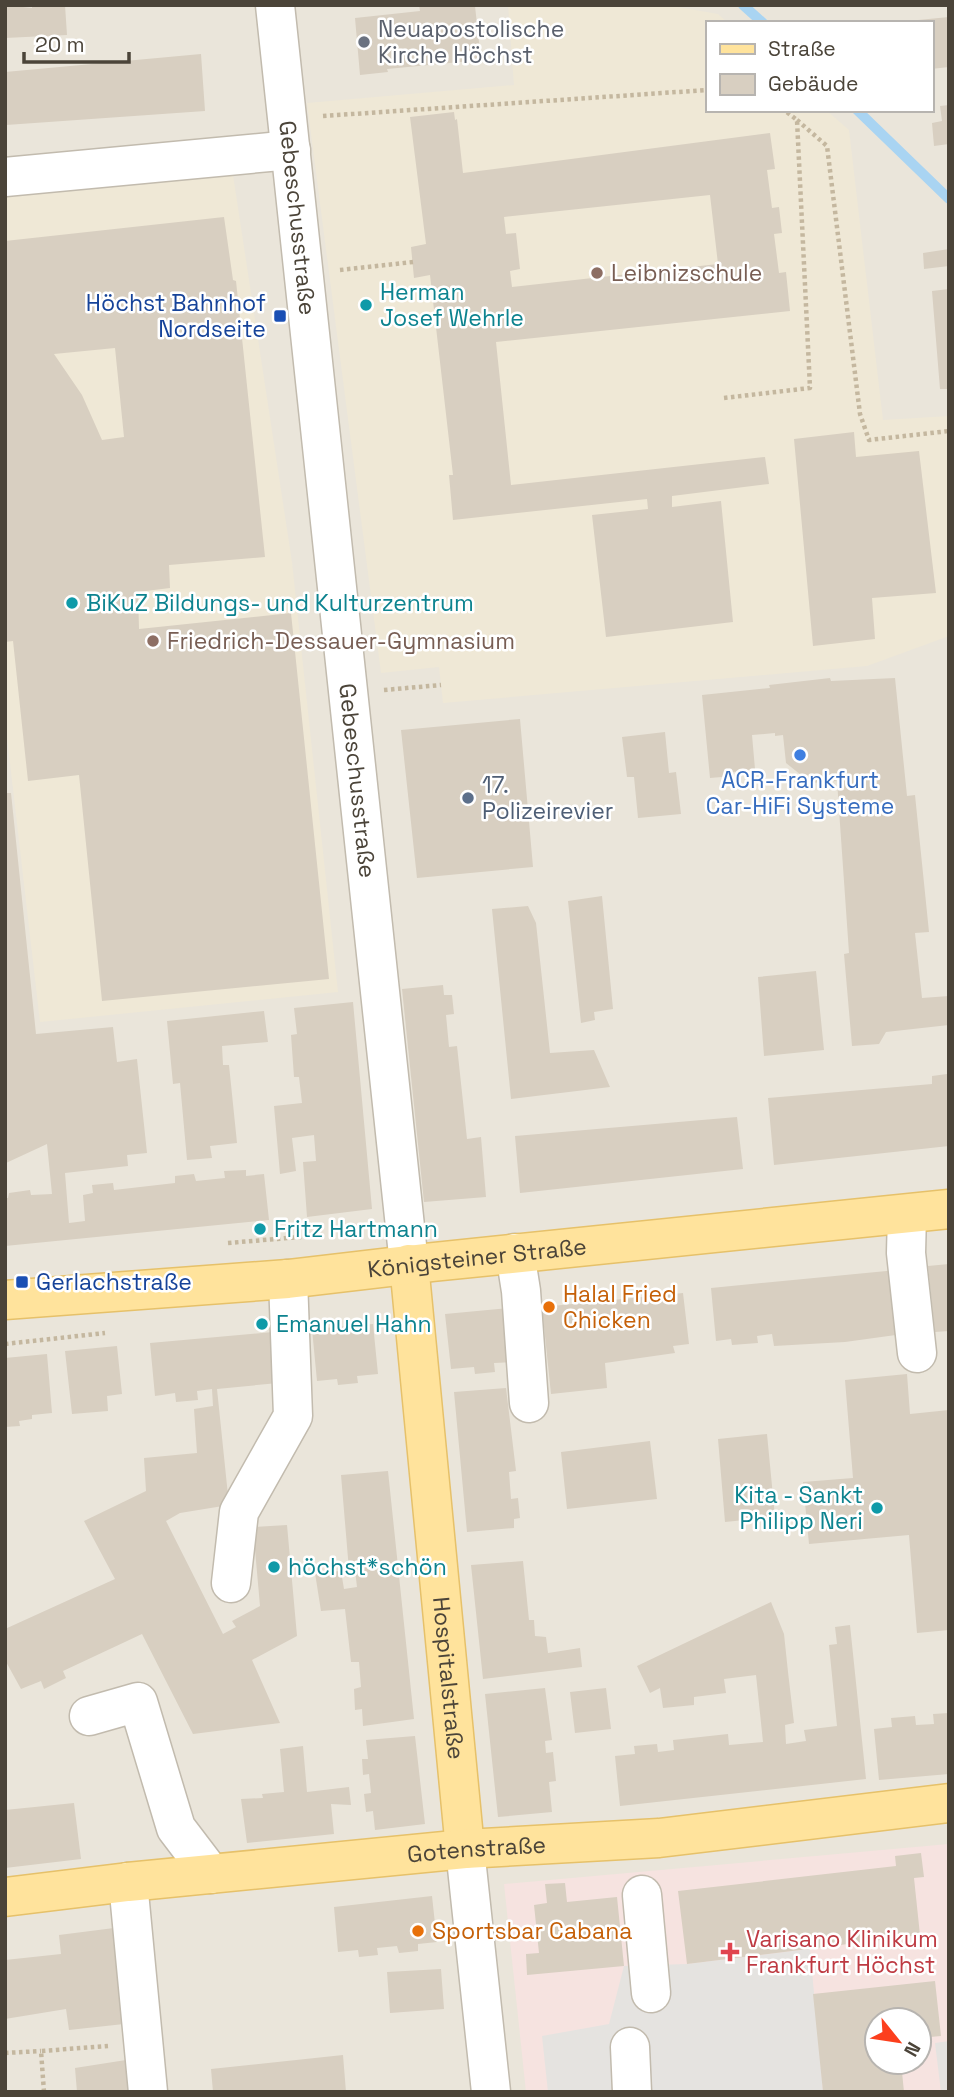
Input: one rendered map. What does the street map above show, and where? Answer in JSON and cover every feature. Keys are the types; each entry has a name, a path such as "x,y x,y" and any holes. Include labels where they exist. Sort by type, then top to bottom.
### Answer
{"main road":[{"name":"Königsteiner Straße","path":"5,1300 288,1279 409,1264 949,1209"},
{"name":"Hospitalstraße","path":"409,1264 466,1849"},
{"name":"Gotenstraße","path":"5,1898 128,1882 466,1849 659,1838 949,1803"}],"street":[{"name":"Gebeschusstraße","path":"275,5 409,1264"},
{"path":"5,177 289,135"},
{"path":"907,1214 906,1253 917,1353"},
{"path":"515,1253 529,1403"},
{"path":"231,1583 239,1512 293,1416 288,1279"},
{"path":"89,1716 138,1702 176,1828 211,1874"},
{"name":"Hospitalstraße","path":"466,1849 491,2092"},
{"path":"128,1882 148,2092"},
{"path":"642,1895 651,1993"},
{"path":"630,2048 632,2092"}],"path":[{"path":"289,135 308,117 706,89"},
{"path":"787,112 827,146 860,414 869,440 949,431"},
{"path":"724,398 810,388 797,120"},
{"path":"304,275 413,262"},
{"path":"348,694 441,685"},
{"path":"5,2053 144,2043"},
{"path":"41,2051 44,2092"}],"shaded area":[{"path":"5,5 949,5 949,2092 5,2092"},
{"name":"Leibnizschule","path":"508,5 666,5 718,14 726,21 706,21 706,112 828,112 849,130 883,420 949,416 949,636 867,666 443,703 439,667 381,673 307,103 514,85"},
{"name":"Friedrich-Dessauer-Gymnasium","path":"233,175 292,562 338,992 40,1022 5,720 5,194"},
{"name":"Varisano Klinikum Frankfurt Höchst","path":"949,1844 949,2092 526,2092 504,1884"},
{"path":"810,1949 823,2092 548,2092 542,2036 609,2024 624,1966 687,1964"},
{"path":"949,2041 949,2092 941,2092 935,2043"}],"building":[{"path":"5,5 32,8 32,5 65,5 67,35 5,38"},
{"path":"419,5 475,6 481,60 387,69 388,72 360,75 355,18 420,11"},
{"path":"949,17 949,67 933,69 933,21 908,21"},
{"path":"201,54 205,111 6,125 5,72"},
{"path":"949,105 949,144 934,146 932,123 942,121 940,106"},
{"path":"454,112 463,173 770,133 775,169 767,170 772,208 779,207 782,233 774,234 779,273 786,272 790,311 496,342 511,485 765,457 769,484 672,496 672,507 721,501 733,622 606,637 592,515 648,509 647,499 453,520 449,475 453,475 430,275 414,278 411,247 426,244 410,117","holes":["710,195 718,264 512,287 510,271 520,269 516,233 506,234 504,217"]},
{"name":"Friedrich-Dessauer-Gymnasium","path":"224,217 233,280 236,281 265,557 169,565 170,588 138,592 139,629 291,613 329,979 102,1001 79,775 28,781 13,641 5,642 5,241","holes":["115,348 124,437 102,440 82,395 54,354"]},
{"path":"949,249 949,266 924,269 923,253"},
{"path":"949,289 949,389 940,389 932,291"},
{"path":"854,432 856,457 919,451 936,593 872,598 875,639 813,646 794,439"},
{"path":"830,678 831,681 895,678 907,796 915,795 929,932 915,933 922,998 949,996 949,1025 886,1032 879,1044 852,1046 844,954 849,953 837,781 811,783 786,763 783,735 775,736 775,733 752,735 755,769 733,772 733,776 710,778 702,695"},
{"name":"17. Polizeirevier","path":"520,719 533,867 417,878 401,730"},
{"path":"665,732 669,773 676,772 681,814 638,818 634,777 627,777 622,737"},
{"path":"5,793 11,793 36,1034 113,1027 117,1062 137,1059 147,1153 127,1155 128,1166 65,1173 69,1223 85,1221 83,1195 93,1193 92,1185 113,1183 114,1190 175,1183 175,1176 194,1174 196,1181 225,1178 224,1171 246,1170 246,1176 264,1174 269,1220 5,1246 5,1198 8,1198 9,1193 30,1190 31,1195 52,1194 47,1144 6,1163"},
{"path":"602,896 613,1009 594,1012 595,1020 581,1023 568,901"},
{"path":"528,906 536,923 550,1053 594,1050 610,1087 511,1099 492,909"},
{"path":"816,971 824,1050 764,1056 758,977"},
{"path":"443,985 444,995 452,995 454,1014 446,1015 449,1047 457,1046 467,1139 481,1137 486,1197 424,1202 402,989"},
{"path":"353,1002 372,1209 307,1217 303,1162 316,1161 314,1135 292,1138 296,1171 280,1174 274,1106 302,1103 299,1077 294,1077 291,1035 297,1034 294,1008"},
{"path":"264,1011 268,1042 222,1046 223,1065 229,1065 237,1143 210,1146 212,1158 187,1160 180,1083 173,1084 167,1021"},
{"path":"947,1074 949,1146 774,1165 768,1098 932,1084 932,1076"},
{"path":"737,1117 743,1169 520,1193 515,1136"},
{"path":"949,1264 949,1331 935,1332 928,1266"},
{"path":"897,1270 903,1334 845,1342 774,1346 772,1334 757,1336 758,1343 732,1345 731,1339 716,1341 711,1288"},
{"path":"683,1293 689,1344 673,1346 675,1353 605,1363 607,1388 551,1394 542,1307"},
{"path":"509,1308 514,1362 494,1363 495,1372 475,1374 474,1367 451,1369 445,1314"},
{"path":"373,1324 378,1374 357,1376 358,1383 338,1385 337,1379 317,1381 312,1329"},
{"path":"273,1332 278,1383 217,1389 229,1505 180,1513 166,1521 223,1634 236,1627 232,1621 260,1606 253,1527 287,1525 297,1636 252,1660 280,1723 193,1734 142,1634 63,1671 66,1678 44,1689 41,1681 21,1689 5,1660 5,1629 115,1579 84,1521 146,1491 144,1458 197,1453 194,1409 213,1406 212,1389 197,1391 198,1400 176,1402 175,1393 155,1396 150,1343"},
{"path":"117,1346 122,1394 107,1396 108,1411 72,1414 65,1351"},
{"path":"47,1354 52,1413 32,1415 32,1419 19,1421 20,1426 5,1427 5,1358"},
{"name":"Kita - Sankt Philipp Neri","path":"907,1374 910,1414 949,1410 949,1630 917,1633 909,1535 809,1544 803,1482 853,1478 845,1380"},
{"path":"506,1388 516,1471 509,1472 511,1499 518,1498 520,1518 514,1519 514,1528 467,1532 454,1392"},
{"path":"767,1434 775,1517 725,1522 718,1439"},
{"path":"650,1441 657,1499 567,1509 561,1452"},
{"path":"388,1471 414,1719 363,1726 362,1709 355,1710 354,1689 361,1687 359,1662 351,1662 345,1609 321,1611 315,1573 341,1571 344,1589 357,1587 355,1570 349,1570 341,1475"},
{"path":"523,1561 529,1620 534,1620 535,1636 546,1637 548,1653 580,1648 582,1667 483,1679 471,1565"},
{"path":"771,1602 784,1634 794,1723 785,1725 786,1744 806,1741 804,1730 837,1726 829,1645 837,1644 835,1627 850,1625 866,1779 620,1806 615,1756 635,1754 634,1746 657,1744 658,1752 674,1750 673,1740 728,1734 729,1745 763,1742 756,1675 724,1679 726,1693 694,1697 694,1705 663,1708 660,1688 650,1693 637,1666"},
{"path":"545,1688 552,1740 545,1741 546,1753 553,1752 556,1781 549,1782 552,1812 498,1817 485,1694"},
{"path":"606,1688 611,1729 575,1733 570,1692"},
{"path":"949,1713 949,1774 879,1780 874,1729 892,1727 891,1718 915,1716 916,1725 934,1724 933,1714"},
{"path":"415,1736 425,1824 375,1830 373,1811 366,1812 364,1794 371,1793 369,1774 363,1775 362,1759 368,1759 366,1740"},
{"path":"303,1746 307,1792 349,1787 351,1805 331,1804 334,1834 247,1843 241,1799 263,1798 262,1794 284,1792 280,1749"},
{"path":"74,1803 81,1859 5,1868 5,1810"},
{"path":"921,1853 924,1877 914,1878 920,1935 687,1964 678,1891 896,1866 895,1856"},
{"path":"565,1883 567,1902 617,1897 624,1966 527,1975 526,1954 539,1953 534,1905 547,1903 545,1884"},
{"path":"432,1896 437,1942 418,1944 418,1951 399,1953 397,1946 377,1948 378,1955 359,1957 358,1950 338,1952 334,1907"},
{"path":"114,1928 124,2024 69,2030 66,2009 5,2019 5,1960 61,1954 59,1935"},
{"path":"441,1969 444,2009 390,2013 387,1972"},
{"path":"935,1981 941,2036 933,2037 933,2006 863,2006 863,2076 902,2076 904,2092 823,2092 813,1994"},
{"path":"343,2055 346,2092 213,2092 211,2069"},
{"path":"126,2060 130,2092 77,2092 75,2068"}],"waterway":[{"path":"743,5 761,21"},
{"path":"859,112 949,199"}],"place":[{"name":"Neuapostolische Kirche Höchst","path":"364,42"},
{"name":"Leibnizschule","path":"597,273"},
{"name":"Herman Josef Wehrle","path":"366,305"},
{"name":"Höchst Bahnhof Nordseite","path":"280,316"},
{"name":"BiKuZ Bildungs- und Kulturzentrum","path":"72,603"},
{"name":"Friedrich-Dessauer-Gymnasium","path":"153,641"},
{"name":"ACR-Frankfurt Car-HiFi Systeme","path":"800,755"},
{"name":"17. Polizeirevier","path":"468,798"},
{"name":"Fritz Hartmann","path":"260,1229"},
{"name":"Gerlachstraße","path":"22,1282"},
{"name":"Halal Fried Chicken","path":"549,1307"},
{"name":"Emanuel Hahn","path":"262,1324"},
{"name":"Kita - Sankt Philipp Neri","path":"877,1508"},
{"name":"höchst*schön","path":"274,1567"},
{"name":"Sportsbar Cabana","path":"418,1931"},
{"name":"Varisano Klinikum Frankfurt Höchst","path":"730,1952"}]}
